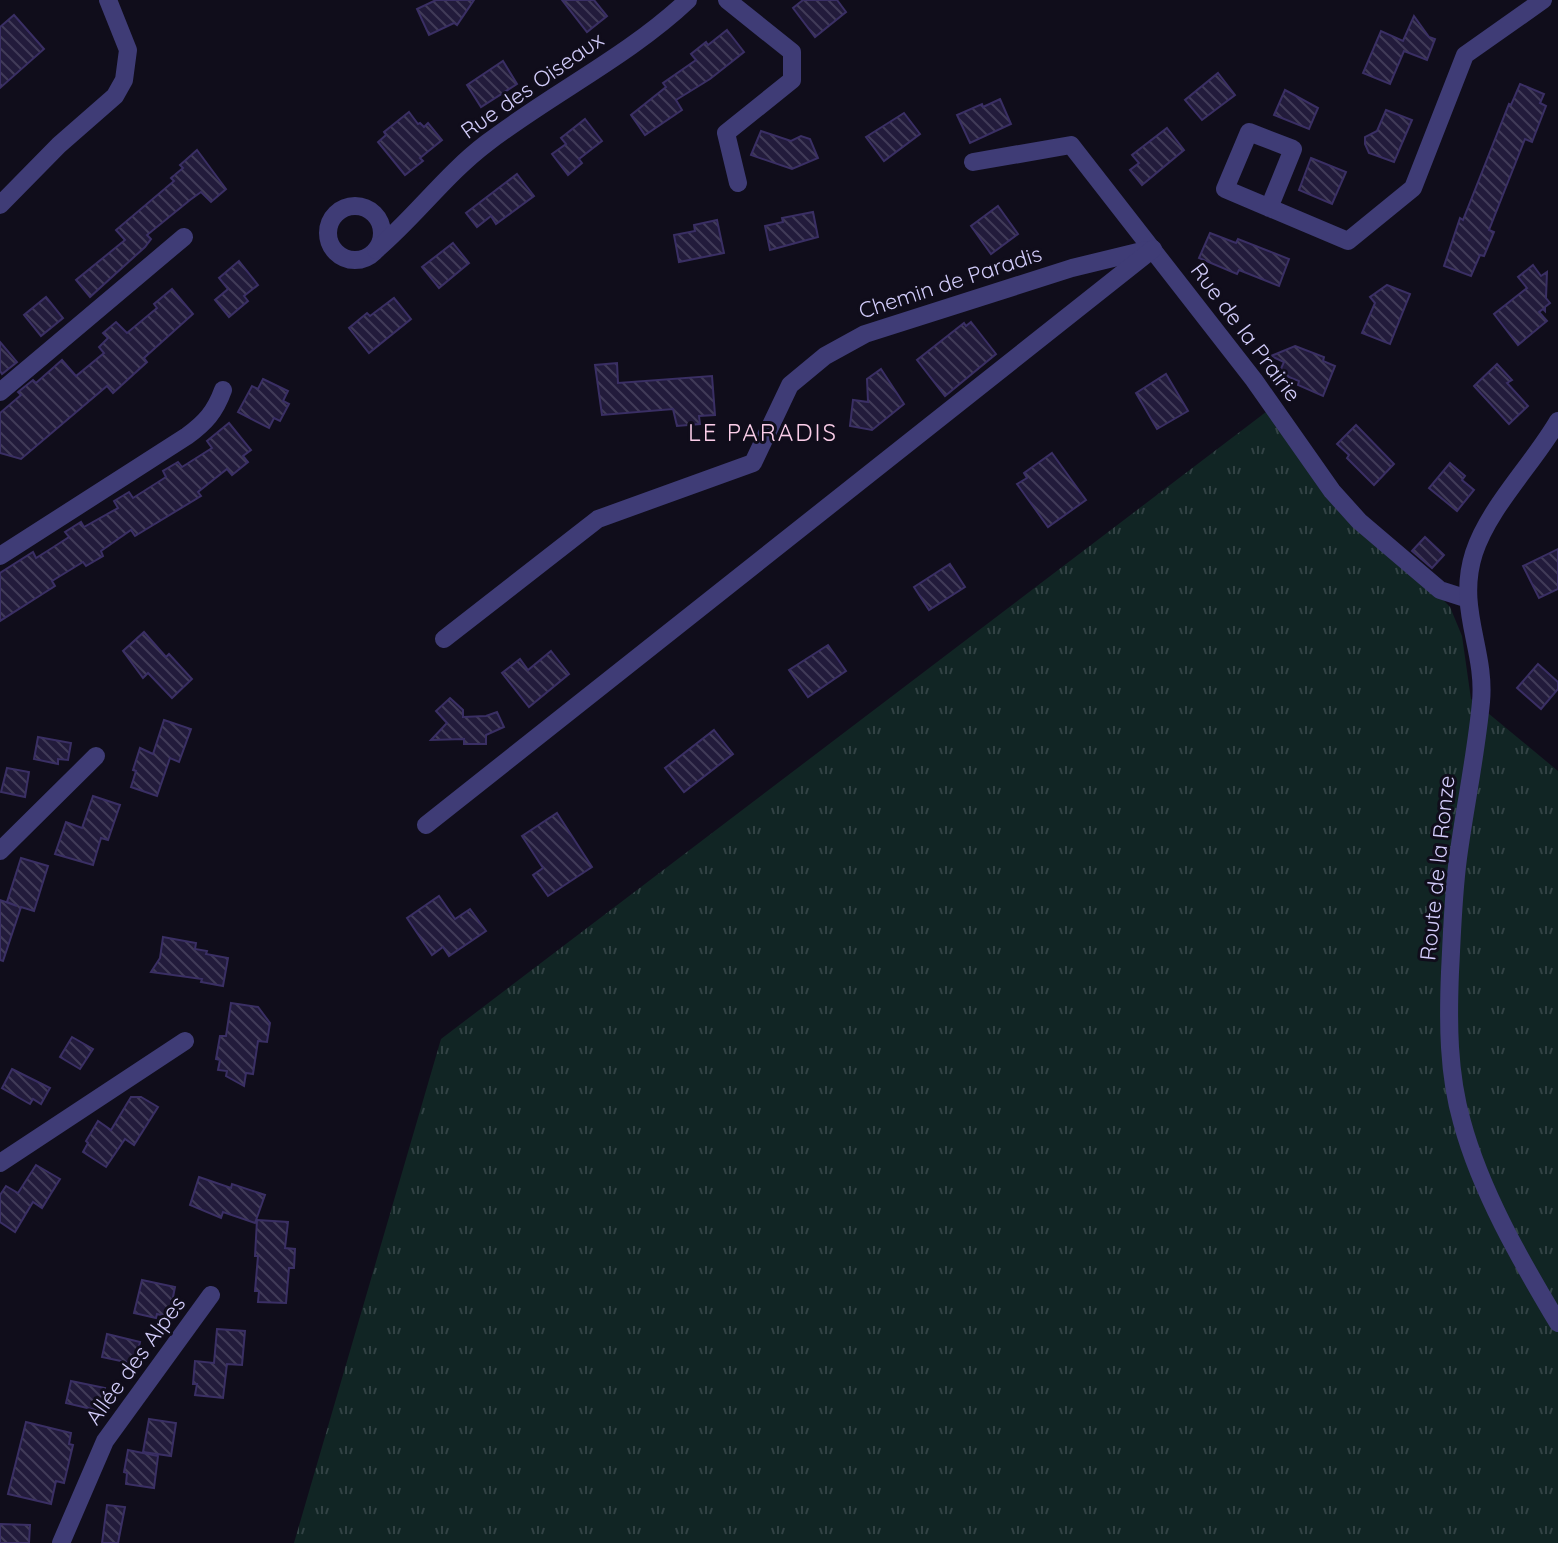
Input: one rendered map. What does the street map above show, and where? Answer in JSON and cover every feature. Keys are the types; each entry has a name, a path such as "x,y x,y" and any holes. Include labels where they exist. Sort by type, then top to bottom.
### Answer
{"street":[{"path":"0,205 59,145 115,96 124,80 128,50 108,0"},
{"name":"Rue des Oiseaux","path":"376,250 404,227 484,146 654,28 688,0"},
{"path":"727,0 792,52 792,80 726,133 738,183"},
{"path":"1269,208 1348,241 1413,188 1465,55 1543,0"},
{"name":"Rue de la Prairie","path":"973,162 1071,145 1254,380 1332,491 1359,521 1440,590 1468,599"},
{"path":"0,392 184,237"},
{"path":"426,825 1153,249"},
{"name":"Chemin de Paradis","path":"444,639 598,519 753,463 790,385 825,356 865,334 1072,268 1153,249"},
{"path":"0,556 187,436 207,421 217,407 223,390"},
{"name":"Route de la Ronze","path":"1558,421 1551,448 1488,524 1474,553 1468,612 1480,669 1482,698 1453,909 1448,1016 1451,1070 1462,1123 1485,1183 1558,1323"},
{"path":"0,851 96,756"},
{"path":"0,1163 185,1041"},
{"name":"Allée des Alpes","path":"61,1543 105,1441 211,1295"}],"green space":[{"path":"1266,412 1450,607 1462,636 1471,699 1558,771 1558,1543 294,1543 441,1039"}],"building":[{"path":"436,0 474,0 457,25 454,23 429,35 417,9"},
{"path":"562,0 594,0 607,16 587,32"},
{"path":"803,0 837,0 846,12 815,37 793,8"},
{"path":"14,15 44,49 0,88 0,27"},
{"path":"1414,16 1429,37 1435,39 1427,60 1404,51 1390,84 1363,73 1381,31 1403,41"},
{"path":"727,30 744,52 710,79 676,100 682,110 645,135 631,115 666,87 663,83 696,60 691,54"},
{"path":"503,61 517,84 481,107 467,85"},
{"path":"1218,73 1235,95 1202,120 1185,100"},
{"path":"1520,84 1544,94 1540,103 1546,106 1532,142 1525,139 1489,230 1494,232 1471,276 1444,266 1460,218 1463,220 1509,104"},
{"path":"1285,90 1318,108 1309,129 1274,115"},
{"path":"1000,99 1011,124 970,143 957,115"},
{"path":"1386,110 1412,120 1394,162 1369,153 1365,144 1365,137 1377,131"},
{"path":"409,112 418,124 424,127 428,123 442,140 405,175 378,142 386,135 384,132"},
{"path":"904,113 920,134 884,161 866,137"},
{"path":"585,119 602,141 579,159 582,163 568,175 552,154 566,144 561,138"},
{"path":"1167,128 1184,150 1142,185 1130,170 1139,163 1132,155"},
{"path":"761,131 791,141 801,136 810,139 818,158 792,169 751,155"},
{"path":"197,150 226,189 211,202 201,192 190,200 147,235 151,239 145,247 90,297 76,280 125,240 116,230 174,181 171,178 183,168 180,165"},
{"path":"1311,158 1346,172 1332,204 1299,190"},
{"path":"517,174 534,196 496,224 491,216 477,227 466,213"},
{"path":"998,206 1018,234 991,254 971,226"},
{"path":"813,212 818,237 770,250 765,226 783,222 782,218"},
{"path":"717,220 724,253 679,262 674,235 695,231 694,225"},
{"path":"1210,233 1236,243 1238,239 1289,259 1279,286 1239,270 1237,274 1199,258"},
{"path":"453,243 469,263 439,288 422,267"},
{"path":"239,261 258,285 244,296 248,301 229,317 215,300 228,289 219,278"},
{"path":"1533,265 1541,276 1547,272 1546,298 1550,303 1545,311 1539,312 1547,321 1518,345 1494,314 1527,288 1518,277"},
{"path":"1387,285 1410,294 1390,344 1362,333 1375,303 1370,297"},
{"path":"172,289 193,314 144,358 147,362 113,393 107,386 21,459 0,453 0,413 21,395 18,392 33,380 36,383 62,360 76,376 104,353 99,347 108,338 103,333 116,322 127,333 157,308 154,304"},
{"path":"46,297 63,318 41,336 24,315"},
{"path":"394,298 411,319 369,353 349,328 367,313 370,316"},
{"path":"971,322 996,354 945,396 917,360 964,323 966,326"},
{"path":"0,342 17,362 2,374 0,371"},
{"path":"1295,346 1324,357 1323,361 1335,366 1323,396 1279,373 1284,362 1271,356"},
{"path":"617,363 618,383 712,376 715,415 699,416 700,424 677,426 673,409 602,415 595,365"},
{"path":"1497,364 1512,380 1507,383 1528,406 1509,424 1474,386"},
{"path":"881,369 904,404 872,430 850,426 853,400 868,402 867,379"},
{"path":"1166,374 1188,411 1157,429 1136,393"},
{"path":"263,379 288,391 283,401 289,404 280,421 274,418 269,428 238,412 252,386 258,389"},
{"path":"229,423 251,450 243,456 248,462 232,475 227,469 198,492 201,496 135,536 131,530 101,551 103,556 86,566 83,562 52,581 55,586 0,621 0,573 33,552 36,558 69,537 65,532 81,522 84,527 118,508 114,501 129,492 133,498 166,477 163,471 178,462 182,467 212,448 207,441"},
{"path":"1356,425 1394,464 1374,485 1337,444"},
{"path":"1052,453 1086,500 1048,527 1017,484 1027,478 1024,473"},
{"path":"1450,463 1465,476 1462,480 1474,490 1457,511 1429,488"},
{"path":"1425,537 1444,555 1432,568 1412,551"},
{"path":"1558,549 1558,589 1539,598 1523,566"},
{"path":"950,564 965,587 929,610 914,587"},
{"path":"144,632 166,657 169,654 192,679 172,698 148,673 143,678 123,651"},
{"path":"828,645 846,671 808,697 789,670"},
{"path":"551,651 569,674 529,707 502,673 520,659 528,670"},
{"path":"1538,664 1558,682 1558,689 1541,709 1517,688"},
{"path":"450,698 463,710 463,717 497,712 504,727 486,735 486,744 464,744 464,739 431,740 447,723 436,711"},
{"path":"164,720 191,729 179,762 170,758 157,796 131,787 140,748 153,754"},
{"path":"714,730 733,754 684,792 665,768"},
{"path":"38,737 71,743 68,760 58,759 58,764 34,759"},
{"path":"7,768 29,772 25,797 1,792"},
{"path":"93,796 120,805 108,840 101,838 93,865 55,854 66,822 82,828"},
{"path":"557,813 592,867 548,896 533,875 543,868 522,836"},
{"path":"21,858 48,866 34,911 21,907 3,961 0,960 0,900 17,906 7,902"},
{"path":"439,896 455,919 470,909 486,931 449,956 443,947 432,955 407,918"},
{"path":"163,937 196,943 195,949 228,958 223,986 201,982 202,979 151,972 160,958"},
{"path":"231,1003 258,1007 270,1023 267,1042 258,1041 253,1074 246,1073 244,1086 226,1076 227,1071 218,1070 220,1060 216,1059 220,1036 226,1036"},
{"path":"72,1037 93,1049 80,1069 60,1057"},
{"path":"12,1069 50,1088 41,1104 33,1099 30,1104 2,1088"},
{"path":"131,1097 141,1097 158,1107 134,1145 125,1139 106,1167 83,1152 88,1143 86,1141 98,1121 111,1130"},
{"path":"36,1165 60,1179 42,1208 33,1202 15,1232 0,1222 0,1195 6,1186 18,1193"},
{"path":"199,1177 265,1195 255,1223 223,1212 221,1218 190,1205"},
{"path":"257,1220 288,1222 285,1248 295,1249 294,1268 289,1268 286,1303 258,1302 259,1291 255,1291"},
{"path":"142,1280 175,1287 171,1307 165,1316 157,1314 156,1318 134,1313"},
{"path":"217,1329 245,1331 242,1365 227,1364 223,1398 195,1395 195,1361 214,1363"},
{"path":"107,1334 140,1342 135,1364 102,1357"},
{"path":"71,1381 105,1388 100,1411 66,1403"},
{"path":"149,1419 176,1423 171,1456 143,1452"},
{"path":"26,1422 71,1433 69,1444 73,1445 64,1483 56,1481 51,1504 8,1494"},
{"path":"128,1450 158,1456 154,1488 126,1484 127,1473 124,1472"},
{"path":"107,1505 125,1507 118,1543 102,1543"},
{"path":"0,1524 30,1525 29,1543 0,1543"}],"district":[{"name":"LE PARADIS","path":"763,433"}]}
